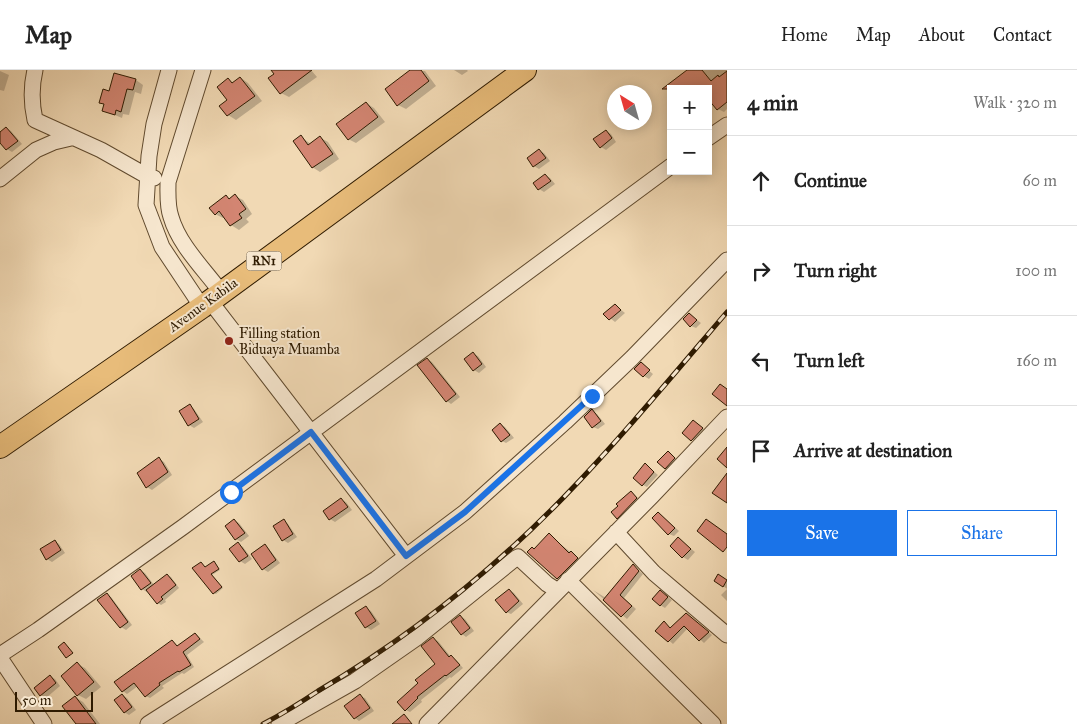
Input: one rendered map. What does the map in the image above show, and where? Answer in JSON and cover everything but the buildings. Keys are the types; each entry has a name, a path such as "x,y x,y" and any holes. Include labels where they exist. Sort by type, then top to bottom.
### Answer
{"highway":[{"name":"Avenue Kabila","path":"0,447 211,300 525,70"}],"street":[{"path":"35,70 32,86 32,106 37,136 36,150"},
{"path":"169,70 154,124 147,176 146,205 153,227 166,253 211,300 406,556"},
{"path":"203,70 168,182 168,195 171,217 178,235 211,300"},
{"path":"35,120 124,162 147,176 168,182"},
{"path":"712,135 727,124"},
{"path":"0,180 36,150 54,142 77,140"},
{"path":"44,724 0,656 175,533 667,169"},
{"path":"148,724 362,588 465,512 565,422 727,260"},
{"path":"427,724 652,496 727,416"},
{"path":"616,532 654,573 727,635"},
{"path":"279,724 341,690 386,660 518,557 547,584 563,585 713,724"}],"railway":[{"path":"263,724 384,649 447,602 507,552 564,497 606,452 727,312"}],"place":[{"name":"Filling station Biduaya Muamba","path":"229,341"}],"route":[{"path":"231,492 311,432 406,556 465,512 592,396"}]}
